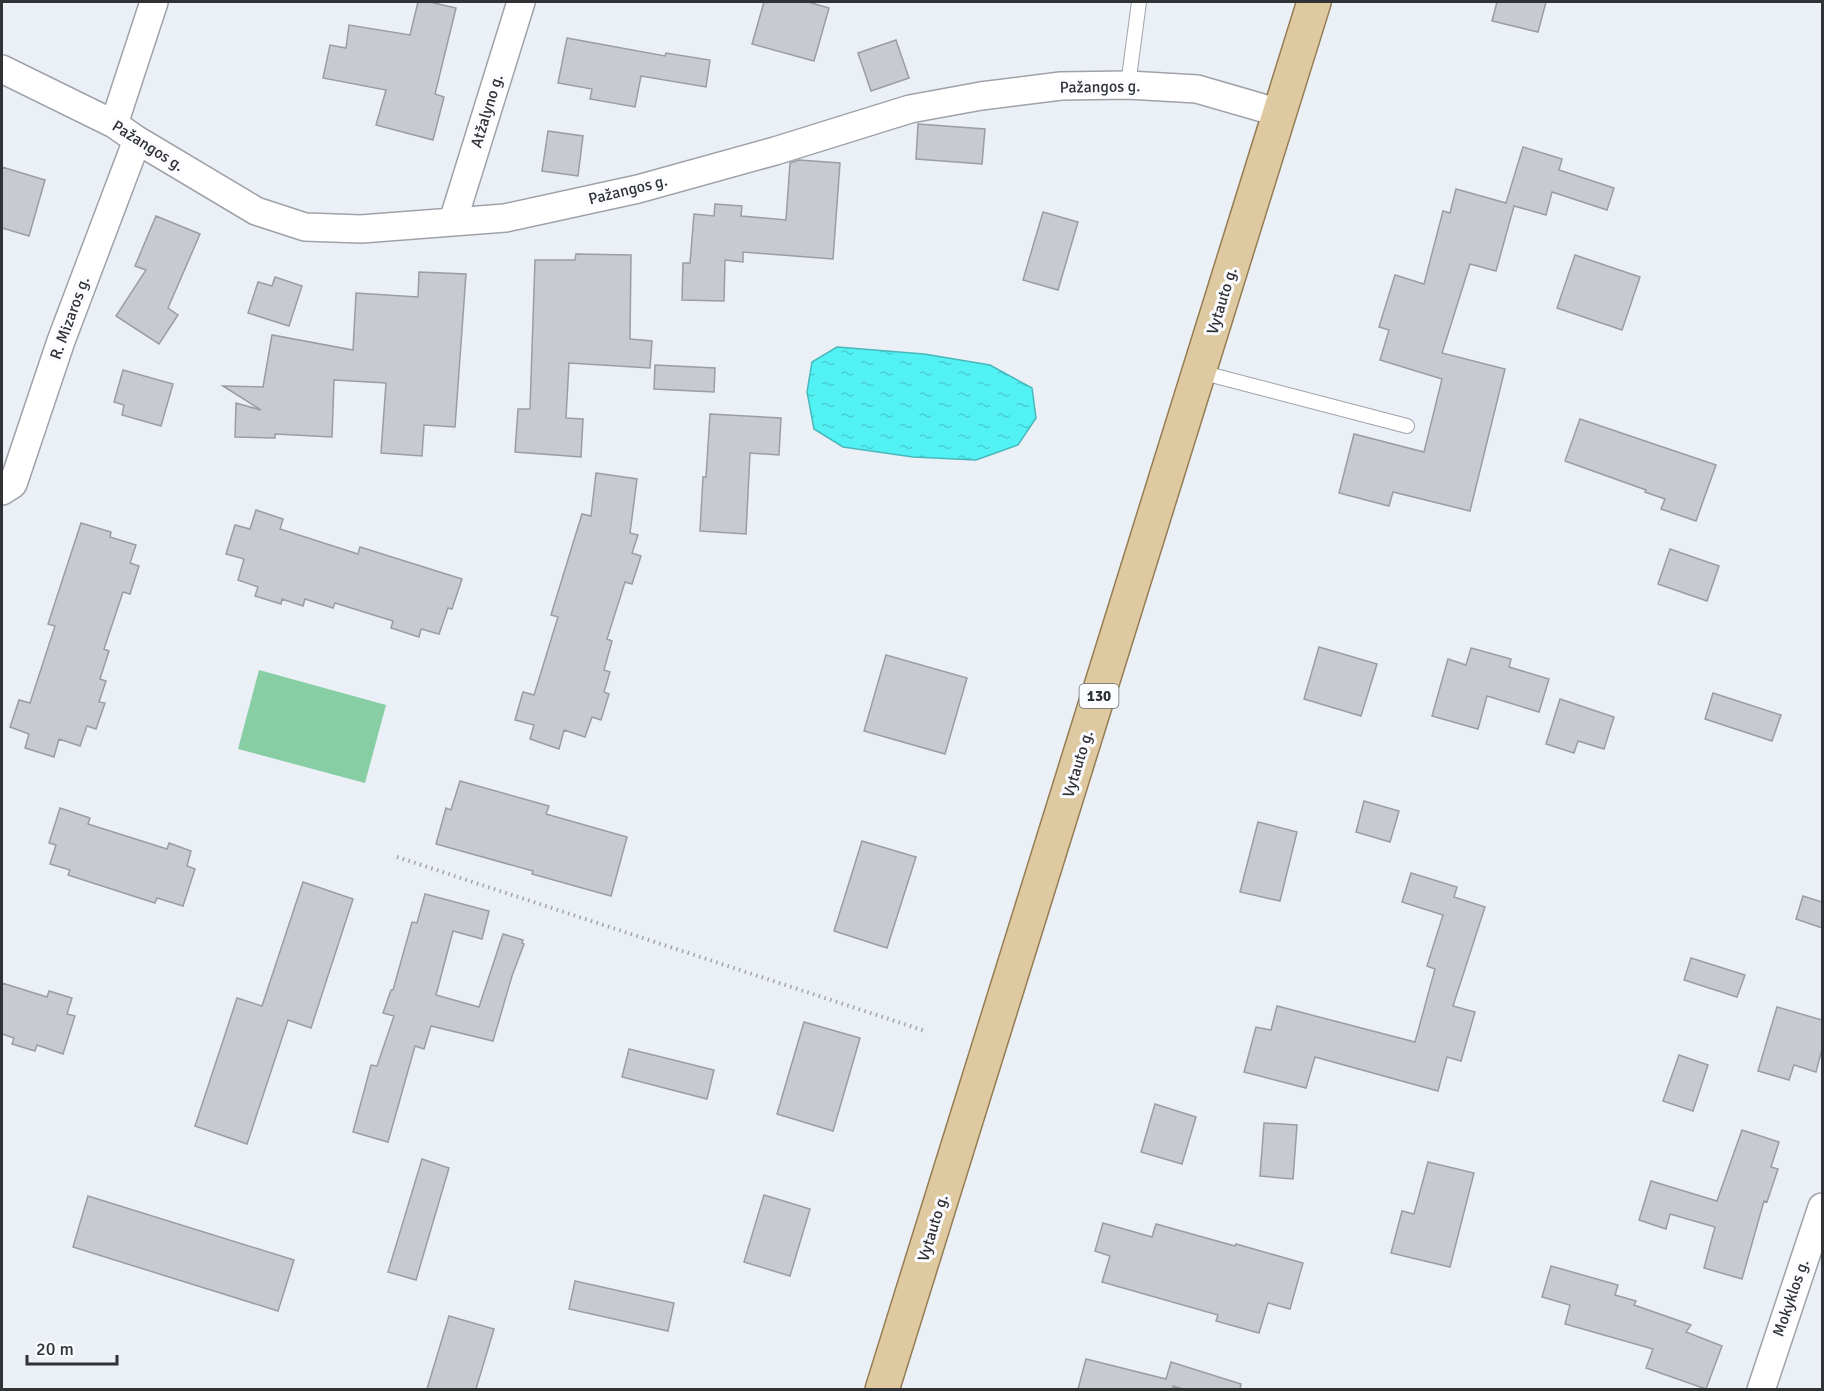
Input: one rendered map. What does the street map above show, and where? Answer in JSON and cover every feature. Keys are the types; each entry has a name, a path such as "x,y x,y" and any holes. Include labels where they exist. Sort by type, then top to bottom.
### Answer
{"main road":[{"name":"Vytauto g.","path":"882,1389 1314,2"}],"street":[{"path":"114,124 154,2"},
{"name":"Atžalyno g.","path":"453,221 521,2"},
{"name":"Pažangos g.","path":"2,69 114,124 256,211 305,226 361,229 505,218 638,189 775,151 910,109 981,96 1061,86 1128,85 1197,89 1280,113"},
{"name":"R. Mizaros g.","path":"2,491 13,484 61,341 137,140"},
{"name":"Mokyklos g.","path":"1761,1389 1822,1207"}],"lane":[{"path":"1128,85 1139,2"},
{"path":"1200,372 1407,426"}],"path":[{"path":"397,857 925,1031"}],"green space":[{"path":"259,670 386,705 365,783 238,749"}],"water":[{"path":"837,347 924,354 990,365 1032,388 1036,418 1018,445 976,460 913,457 843,447 814,429 807,392 812,362"}],"building":[{"path":"418,2 430,2 456,8 435,94 444,97 433,140 376,125 386,90 323,78 330,45 346,48 349,25 410,35"},
{"path":"764,2 808,2 829,8 814,61 752,44"},
{"path":"1497,2 1546,2 1538,32 1492,21"},
{"path":"567,38 665,56 666,53 710,60 706,87 641,76 635,107 590,99 592,89 558,83"},
{"path":"896,40 909,78 871,91 858,53"},
{"path":"918,124 985,129 982,164 916,159"},
{"path":"548,131 583,136 578,176 542,171"},
{"path":"1523,147 1562,159 1559,170 1614,188 1607,210 1552,192 1546,215 1514,206 1496,271 1470,264 1442,353 1505,369 1470,511 1393,492 1389,506 1339,493 1354,434 1424,452 1442,379 1380,360 1389,330 1379,327 1395,275 1424,284 1443,211 1450,213 1456,189 1506,203"},
{"path":"799,160 840,163 833,259 743,252 743,262 725,260 724,301 682,300 683,263 690,263 694,214 714,216 715,204 742,206 741,216 786,220 790,163"},
{"path":"2,167 45,180 29,236 2,228"},
{"path":"1043,212 1078,222 1058,290 1023,280"},
{"path":"156,216 200,234 168,308 178,315 159,344 116,316 146,270 135,266"},
{"path":"576,254 631,255 630,339 652,341 650,368 569,363 566,418 583,419 581,457 515,452 518,409 530,409 535,260 575,260"},
{"path":"1575,255 1640,277 1622,330 1557,308"},
{"path":"419,272 466,274 455,427 424,425 422,456 381,453 386,383 334,380 332,437 275,434 275,438 235,437 236,403 261,410 223,386 263,387 272,335 353,350 356,293 418,297"},
{"path":"275,277 302,286 289,326 248,313 258,282 272,286"},
{"path":"655,365 715,368 714,392 654,389"},
{"path":"123,370 173,384 161,426 122,415 124,405 114,402"},
{"path":"710,414 781,418 779,455 750,453 746,534 700,531"},
{"path":"1580,419 1716,465 1696,521 1661,509 1665,499 1645,492 1646,490 1565,461"},
{"path":"596,473 637,479 630,533 638,535 632,553 641,556 632,584 625,582 607,639 612,641 604,670 610,672 604,692 609,694 601,720 592,717 585,737 564,730 559,749 530,739 534,725 515,720 523,692 534,695 558,617 551,615 582,514 591,516"},
{"path":"256,510 283,519 280,529 358,554 360,547 462,579 452,609 448,608 439,634 421,629 419,637 391,628 393,621 335,603 333,608 305,599 303,606 282,599 281,604 255,596 258,587 238,580 244,559 226,554 235,525 250,529"},
{"path":"81,523 111,532 110,537 136,545 130,563 139,566 130,594 123,592 104,649 109,651 100,679 106,681 99,702 105,703 96,729 87,726 80,746 59,739 54,757 25,748 29,734 10,727 19,700 30,703 55,626 48,624"},
{"path":"1670,549 1719,566 1707,601 1658,584"},
{"path":"1319,647 1377,664 1361,716 1304,699"},
{"path":"1471,648 1511,659 1509,667 1549,679 1539,712 1487,696 1478,729 1432,716 1448,659 1466,665"},
{"path":"886,655 967,678 945,754 864,731"},
{"path":"1713,693 1781,715 1772,741 1705,719"},
{"path":"1560,699 1614,717 1604,749 1578,741 1574,753 1546,744"},
{"path":"460,781 549,806 546,814 627,837 611,896 436,844 446,808 451,810"},
{"path":"1364,801 1399,811 1390,842 1356,832"},
{"path":"60,808 90,818 88,824 167,849 169,843 191,851 187,866 195,869 183,906 157,898 155,903 68,875 70,870 50,864 56,845 49,843"},
{"path":"1258,822 1297,832 1280,901 1240,892"},
{"path":"862,841 916,857 887,948 834,931"},
{"path":"1411,873 1457,887 1454,897 1485,907 1453,1006 1475,1012 1461,1061 1447,1057 1438,1091 1315,1057 1306,1088 1244,1072 1256,1027 1271,1030 1277,1006 1415,1042 1435,969 1427,966 1443,915 1402,902"},
{"path":"303,882 353,899 311,1028 288,1020 247,1144 195,1126 237,998 262,1006"},
{"path":"425,894 489,911 482,939 453,931 436,995 479,1007 503,934 523,940 524,944 493,1041 431,1026 424,1049 415,1046 388,1142 353,1132 371,1065 377,1066 394,1016 383,1013 391,990 393,990 412,922 417,923"},
{"path":"1803,896 1822,902 1822,928 1796,919"},
{"path":"1691,958 1745,975 1737,997 1684,980"},
{"path":"2,983 47,997 49,991 72,998 67,1014 75,1016 63,1054 37,1045 35,1051 12,1044 14,1038 2,1034"},
{"path":"1777,1007 1822,1020 1822,1049 1816,1072 1794,1065 1789,1080 1758,1071"},
{"path":"804,1022 860,1038 833,1131 777,1114"},
{"path":"629,1049 714,1070 707,1099 622,1077"},
{"path":"1679,1055 1708,1065 1693,1111 1663,1101"},
{"path":"1155,1104 1196,1117 1182,1164 1141,1152"},
{"path":"1264,1123 1297,1125 1293,1179 1260,1176"},
{"path":"1742,1130 1779,1142 1771,1167 1778,1169 1767,1202 1764,1201 1742,1279 1704,1268 1715,1227 1670,1214 1666,1229 1639,1220 1651,1181 1717,1201"},
{"path":"422,1159 449,1168 416,1280 388,1272"},
{"path":"1428,1162 1474,1173 1450,1267 1391,1253 1402,1211 1414,1214"},
{"path":"764,1195 810,1209 790,1276 744,1262"},
{"path":"88,1196 294,1260 278,1311 73,1247"},
{"path":"1103,1223 1152,1237 1156,1224 1303,1263 1290,1309 1268,1303 1259,1333 1216,1321 1218,1315 1102,1282 1110,1256 1095,1251"},
{"path":"1551,1266 1618,1285 1615,1295 1636,1301 1634,1305 1691,1325 1686,1332 1722,1346 1706,1389 1646,1368 1653,1349 1565,1324 1570,1305 1542,1297"},
{"path":"575,1281 674,1303 668,1331 569,1309"},
{"path":"449,1316 494,1329 476,1389 427,1389"},
{"path":"1086,1359 1166,1379 1171,1362 1241,1384 1240,1389 1183,1389 1173,1386 1173,1389 1078,1389"}]}
